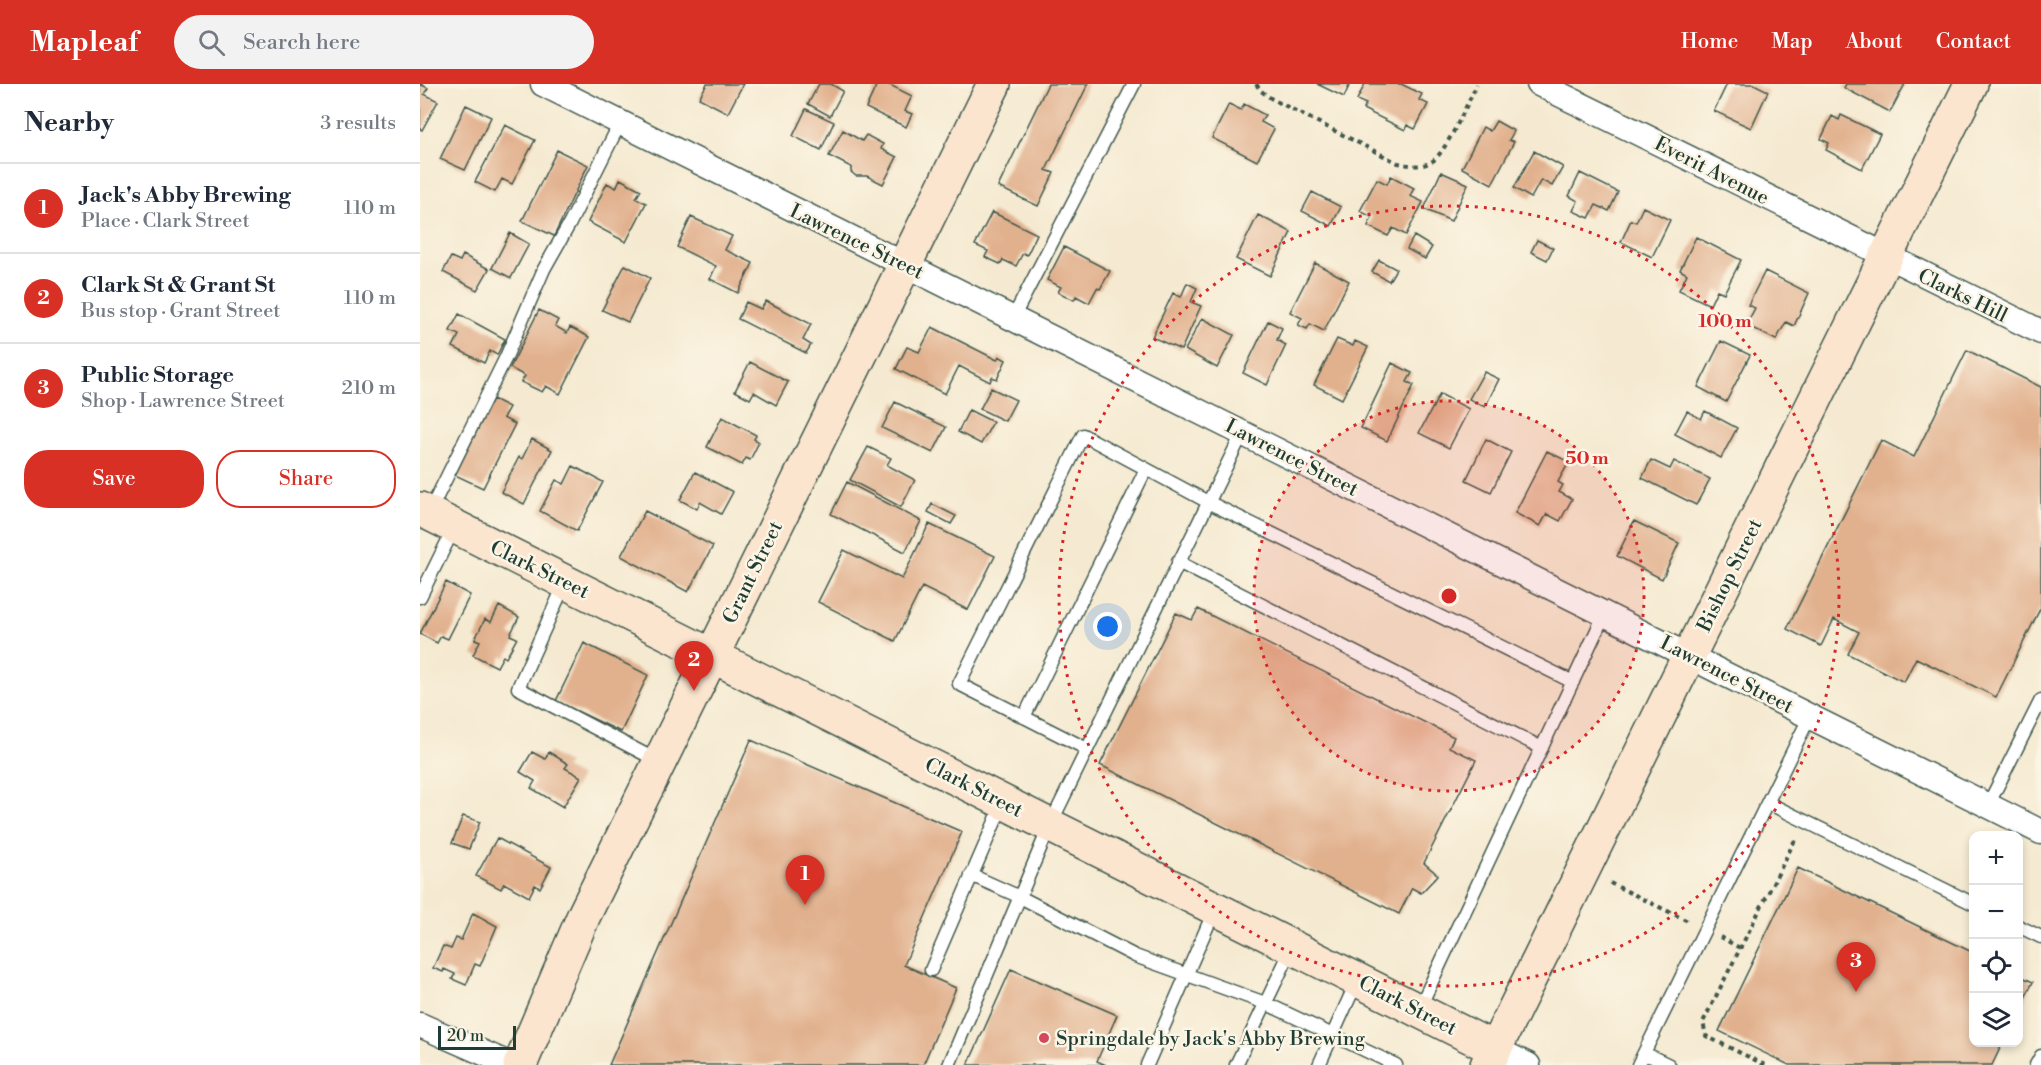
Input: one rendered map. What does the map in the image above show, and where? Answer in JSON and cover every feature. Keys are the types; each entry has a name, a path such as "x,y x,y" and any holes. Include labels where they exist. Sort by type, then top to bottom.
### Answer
{"street":[{"name":"Lawrence Street","path":"543,84 2041,832"},
{"name":"Grant Street","path":"520,1065 578,926 994,84"},
{"name":"Everit Avenue","path":"1539,84 1886,257"},
{"name":"Bishop Street","path":"1491,1057 1971,84"},
{"name":"Clarks Hill","path":"1886,257 2041,332"},
{"name":"Clark Street","path":"435,516 1418,1010 1491,1057 1528,1065"},
{"path":"420,1026 511,1065"}],"lane":[{"path":"1013,318 1134,84"},
{"path":"420,597 435,516 544,269 570,223 620,123"},
{"path":"949,1065 1050,825 1243,432"},
{"path":"1087,749 959,684 1083,435 1208,502 1573,682"},
{"path":"1024,717 1146,470"},
{"path":"1178,562 1542,748"},
{"path":"566,582 518,688 659,761"},
{"path":"1418,1010 1605,613"},
{"path":"1988,805 2041,700"},
{"path":"1638,1065 1810,716"},
{"path":"931,970 1003,801"},
{"path":"1768,803 1969,902"},
{"path":"971,875 1020,897 1135,956 1265,1004 1396,1065"},
{"path":"1147,1065 1215,908"},
{"path":"2023,928 2041,937"},
{"path":"1236,1065 1292,947"},
{"path":"1319,1065 1358,980"},
{"path":"1644,1053 1669,1065"},
{"path":"2036,1065 2041,1056"}],"path":[{"path":"1256,84 1272,99 1398,163 1410,165 1432,162 1441,152 1478,84"},
{"path":"1765,1065 1706,1036 1703,1022 1805,821"},
{"path":"1610,883 1691,923"},
{"path":"1719,937 1740,948"}],"building":[{"path":"420,84 428,88 424,94 438,101 422,130 420,129"},
{"path":"707,84 743,84 728,113 699,98"},
{"path":"819,84 831,84 843,91 830,116 808,104"},
{"path":"877,84 888,84 912,96 905,111 912,114 906,127 866,108"},
{"path":"1048,84 1088,84 1046,170 1054,173 1038,206 998,187"},
{"path":"1317,84 1350,84 1344,97"},
{"path":"1365,84 1401,84 1422,94 1419,100 1428,104 1415,129 1407,125 1405,130 1363,109 1366,104 1357,100"},
{"path":"1727,84 1754,84 1768,91 1751,128 1714,111"},
{"path":"1846,84 1905,84 1890,112 1844,88"},
{"path":"1229,104 1241,110 1244,104 1265,115 1261,122 1274,129 1257,161 1212,138"},
{"path":"466,105 491,117 465,170 440,159"},
{"path":"806,109 834,122 821,150 793,136"},
{"path":"1841,115 1880,134 1862,169 1826,150 1829,143 1821,139 1832,116 1839,120"},
{"path":"1496,121 1514,131 1509,140 1514,142 1492,184 1462,168 1483,127 1490,131"},
{"path":"505,125 535,140 512,184 502,179 495,192 475,182"},
{"path":"843,130 862,141 866,135 883,144 881,149 897,157 883,184 867,176 856,176 851,172 851,167 829,156"},
{"path":"557,150 588,165 554,236 522,221"},
{"path":"1534,151 1563,167 1552,186 1541,180 1531,198 1514,188"},
{"path":"1441,172 1468,184 1451,221 1424,209"},
{"path":"1580,173 1618,192 1609,211 1596,205 1589,218 1573,211 1578,201 1569,196"},
{"path":"1391,176 1414,188 1410,196 1423,202 1406,235 1393,228 1388,236 1368,226 1372,217 1360,211 1377,179 1387,184"},
{"path":"620,179 641,190 636,198 646,203 626,242 588,222 607,183 616,188"},
{"path":"1312,192 1341,207 1331,226 1302,211"},
{"path":"1643,207 1670,220 1652,257 1621,242 1631,220 1636,222"},
{"path":"992,212 1037,234 1027,255 1023,253 1016,266 1003,260 1000,264 985,257 988,251 975,245"},
{"path":"1258,215 1291,232 1270,276 1236,259"},
{"path":"691,217 732,236 725,250 753,263 738,293 710,279 716,266 677,247"},
{"path":"510,233 529,244 511,278 492,268"},
{"path":"1414,236 1432,247 1425,259 1407,249"},
{"path":"1696,237 1741,260 1724,293 1717,290 1710,305 1679,290 1687,274 1680,270"},
{"path":"1537,240 1553,248 1547,260 1531,252"},
{"path":"1064,247 1110,271 1089,303 1076,296 1074,300 1058,292 1061,287 1047,280"},
{"path":"463,255 489,269 477,290 443,272 451,257 460,261"},
{"path":"1379,260 1396,269 1389,281 1372,272"},
{"path":"1315,263 1349,281 1324,331 1310,324 1307,329 1298,325 1302,318 1290,312"},
{"path":"625,265 650,278 628,322 602,310"},
{"path":"1765,271 1809,293 1794,326 1786,322 1776,340 1746,325 1755,308 1748,305"},
{"path":"1187,283 1197,288 1191,302 1201,306 1181,350 1152,337 1173,293 1181,297"},
{"path":"766,301 811,324 803,340 811,345 806,353 738,319 746,302 761,309"},
{"path":"539,310 558,320 555,326 567,333 570,327 589,337 560,394 546,386 542,392 521,382 525,376 510,368"},
{"path":"459,314 505,339 497,355 490,351 484,363 453,347 459,335 450,331"},
{"path":"1202,318 1234,335 1217,368 1185,350"},
{"path":"1268,321 1282,328 1277,340 1286,345 1267,385 1243,373"},
{"path":"932,327 997,360 999,356 1006,360 997,379 992,377 990,382 959,366 945,394 896,369 907,347 919,352"},
{"path":"1337,339 1353,346 1355,341 1368,347 1342,399 1314,385"},
{"path":"1721,341 1750,355 1726,402 1698,387"},
{"path":"1967,350 2041,387 2041,607 1996,697 1916,658 1904,682 1848,654 1859,632 1834,619 1821,646 1787,629 1881,440 1914,457"},
{"path":"750,362 788,382 776,405 754,392 750,399 735,391"},
{"path":"1392,363 1412,373 1407,382 1414,385 1387,441 1361,428"},
{"path":"1484,372 1499,379 1485,407 1469,399"},
{"path":"991,388 1016,400 1005,421 980,409"},
{"path":"1440,394 1469,409 1449,448 1419,433"},
{"path":"493,399 509,407 503,418 515,424 483,488 455,475"},
{"path":"895,402 946,427 933,453 882,428"},
{"path":"969,410 993,422 981,444 958,432"},
{"path":"1687,411 1701,419 1705,411 1737,428 1721,458 1675,434"},
{"path":"722,417 756,435 754,439 759,442 750,460 746,458 742,465 707,447"},
{"path":"532,439 552,450 524,504 501,492 519,457 522,459"},
{"path":"1486,439 1511,452 1491,492 1466,480"},
{"path":"868,447 891,458 887,465 915,480 901,507 850,480"},
{"path":"1547,451 1569,462 1558,482 1563,485 1559,492 1572,499 1560,521 1547,514 1540,526 1515,513"},
{"path":"1651,460 1670,469 1674,461 1710,479 1696,505 1642,478"},
{"path":"573,466 603,482 577,531 540,511 556,480 564,484"},
{"path":"695,472 733,492 721,514 700,502 697,509 680,500"},
{"path":"847,482 921,521 905,552 831,514"},
{"path":"932,504 956,516 951,524 928,512"},
{"path":"645,511 713,546 688,592 621,556"},
{"path":"1634,521 1679,543 1662,579 1617,556"},
{"path":"929,524 995,556 968,610 922,587 895,641 818,602 844,550 902,579"},
{"path":"446,582 470,595 448,639 441,636 437,643 420,634"},
{"path":"499,606 519,617 510,635 517,638 506,658 503,656 497,667 473,655 480,641 475,639 485,619 491,622"},
{"path":"1198,609 1454,737 1449,747 1476,760 1424,863 1438,875 1421,893 1412,888 1399,914 1100,765 1176,613 1192,620"},
{"path":"584,643 648,675 621,732 556,701"},
{"path":"751,740 962,832 904,965 956,988 923,1065 609,1065"},
{"path":"532,752 545,759 549,752 568,764 565,768 581,777 563,807 531,788 535,781 520,772"},
{"path":"463,816 480,822 469,849 452,843"},
{"path":"497,838 551,867 540,888 535,885 529,897 504,883 501,889 476,876"},
{"path":"1798,868 1969,951 1969,1047 2001,1047 1992,1065 1789,1065 1719,1031"},
{"path":"473,913 497,926 480,966 475,964 466,985 452,979 455,974 444,969 443,972 433,968 443,946 451,949 456,938 461,940"},
{"name":"Springdale by Jack's Abby Brewing","path":"1011,969 1117,1015 1097,1061 1106,1065 968,1065"},
{"path":"2023,977 2033,982 2023,1001"}],"place":[{"name":"Clark St & Grant St","path":"694,691"},
{"name":"Jack's Abby Brewing","path":"805,905"},
{"name":"Public Storage","path":"1856,992"},
{"name":"Springdale by Jack's Abby Brewing","path":"1044,1038"}]}
